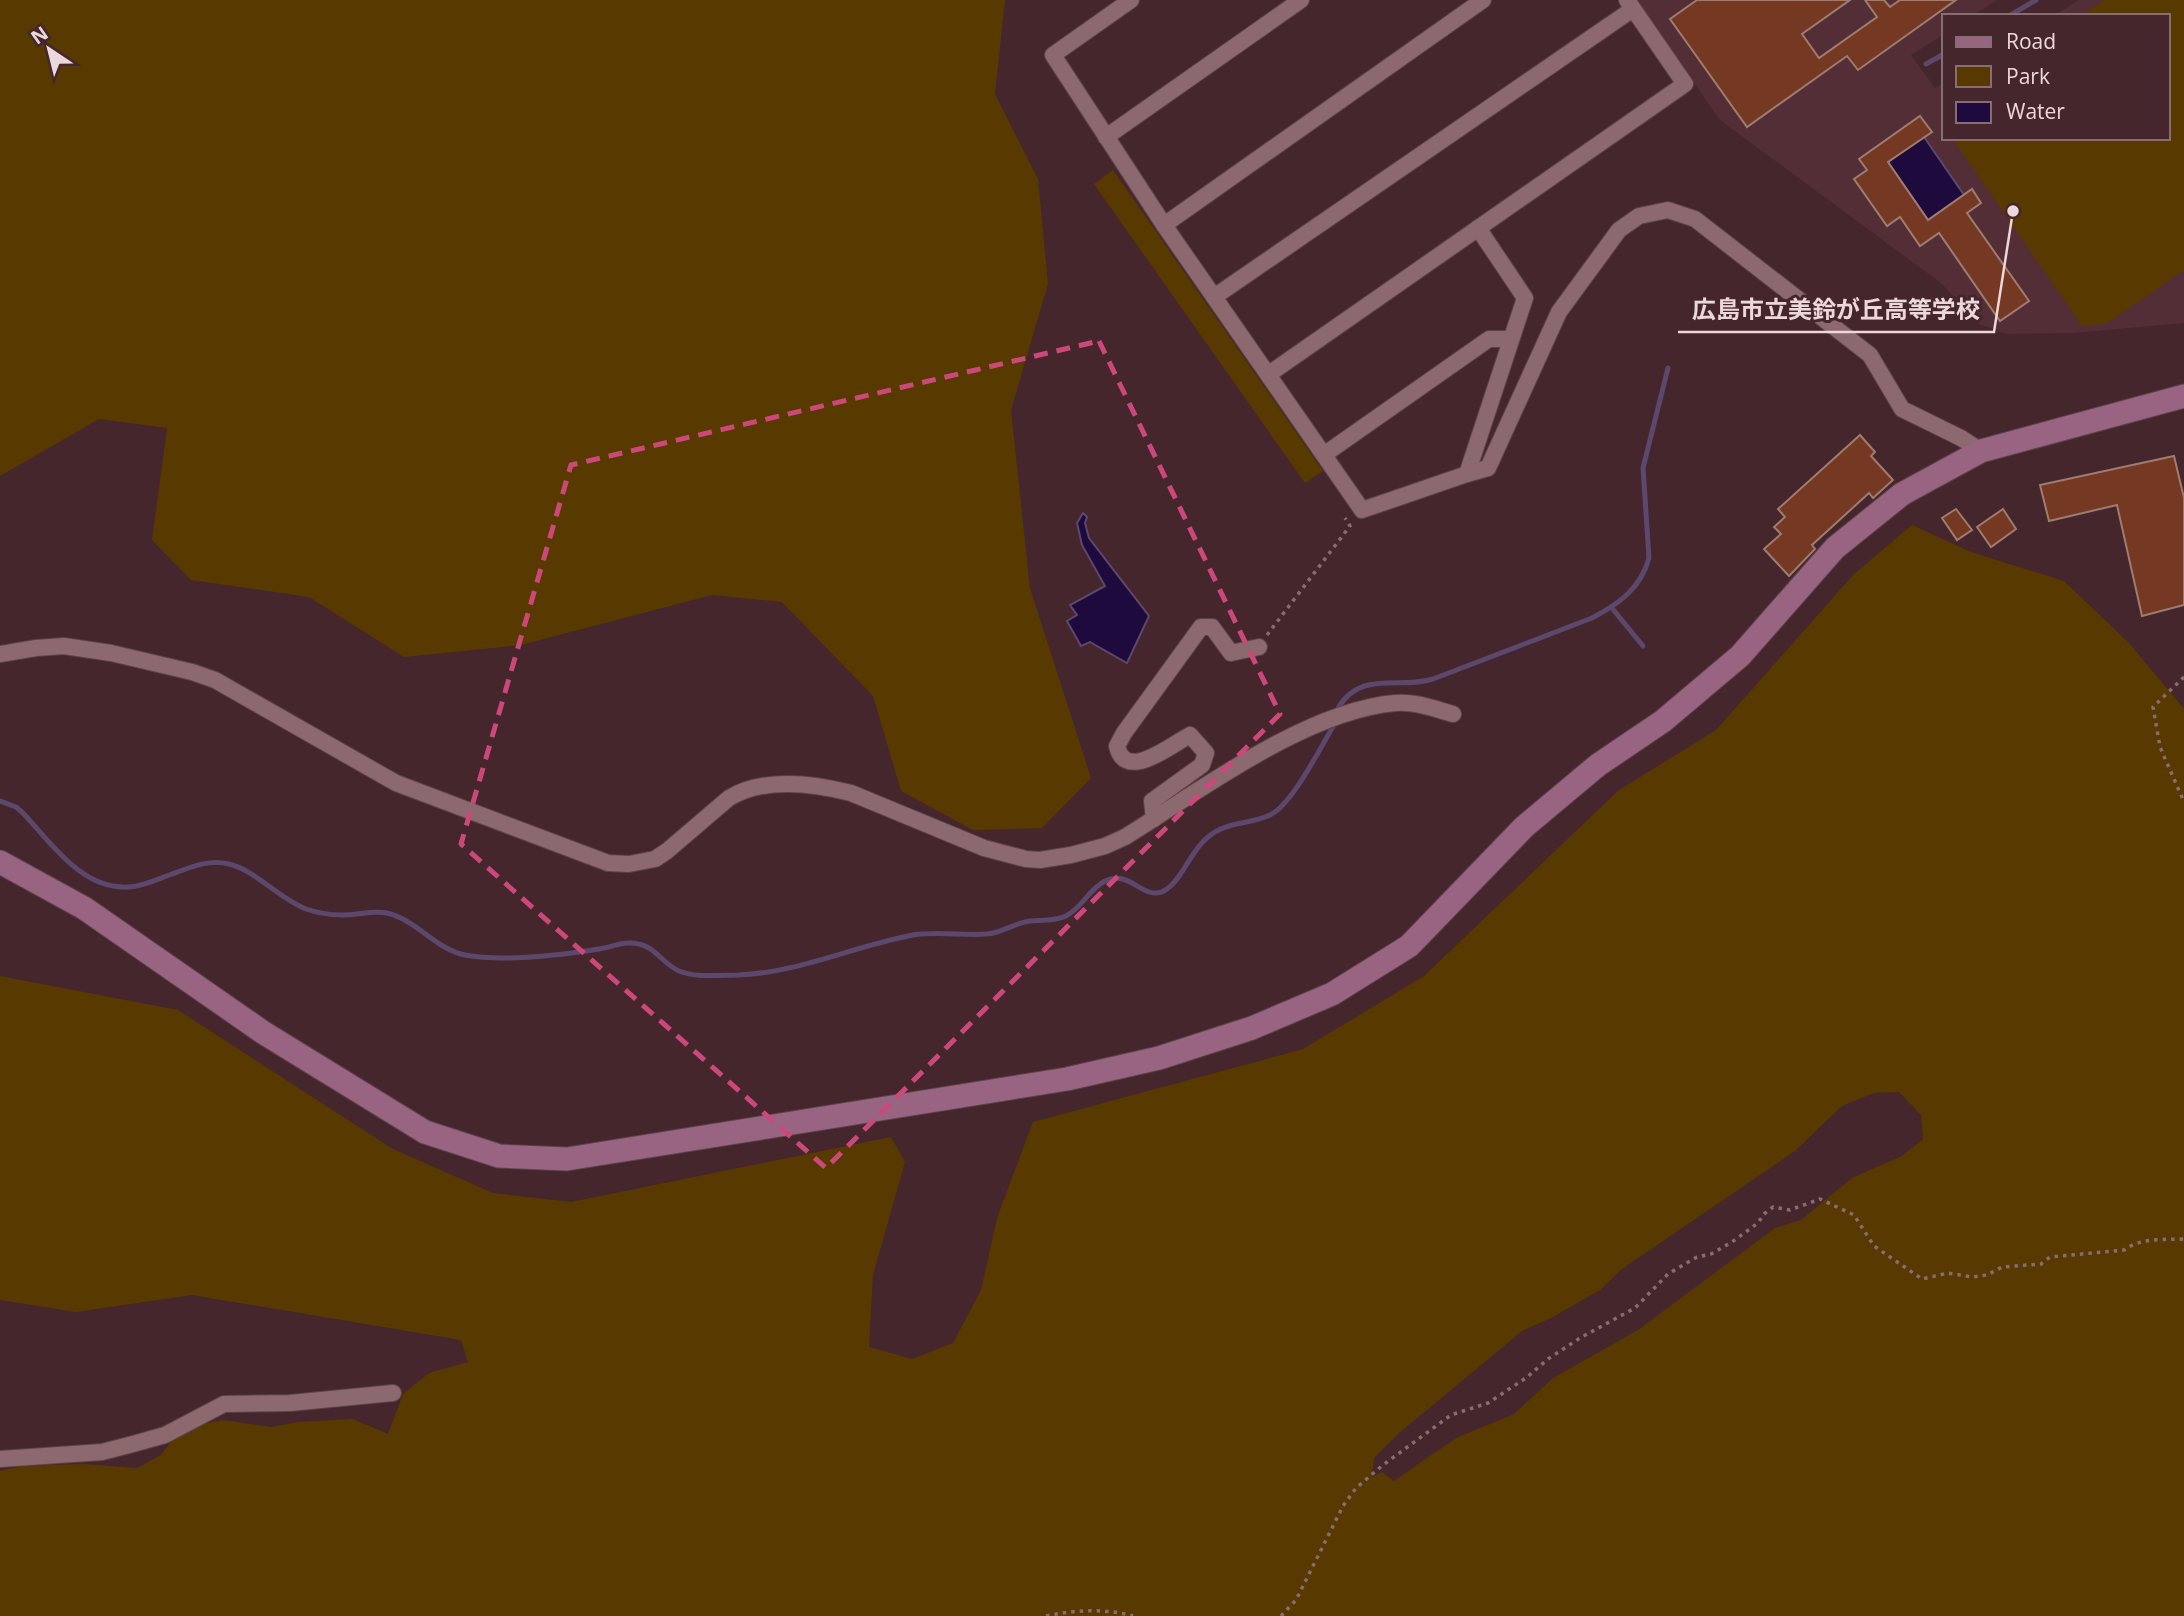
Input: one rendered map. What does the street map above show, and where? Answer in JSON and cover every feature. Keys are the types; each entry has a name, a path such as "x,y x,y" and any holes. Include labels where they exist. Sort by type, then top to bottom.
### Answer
{"street":[{"path":"1130,0 1053,55 1164,225 1362,510 1488,468 1559,312 1619,230 1639,216 1668,210 1695,219 1870,355 1902,409 1981,451"},
{"path":"1106,137 1301,0"},
{"path":"1164,225 1483,0"},
{"path":"1214,297 1630,4 1685,83 1269,374"},
{"path":"1467,474 1525,298 1478,228"},
{"path":"1325,454 1489,339 1510,339"},
{"path":"0,862 83,908 264,1033 425,1132 499,1156 567,1160 1067,1079 1159,1058 1252,1028 1332,994 1409,946 1524,827 1598,765 1663,721 1740,656 1835,548 1902,494 1981,451 2184,396"},
{"path":"1154,819 1152,801 1202,765 1206,753 1190,735 1147,759 1136,763 1125,761 1117,746 1124,733 1201,627 1212,627 1231,653 1259,647"},
{"path":"0,654 64,646 111,653 201,674 396,783 608,863 629,864 655,859 667,852 739,792 781,784 851,793 984,848 1026,859 1054,859 1105,846 1125,837 1246,762 1317,724 1353,712 1398,703 1453,713"},
{"path":"0,1459 102,1452 164,1435 224,1404 290,1403 393,1393"}],"path":[{"path":"1259,647 1350,526 1343,516"},
{"path":"2184,677 2153,707 2160,747 2184,802"},
{"path":"1281,1616 1297,1600 1343,1506 1356,1488 1382,1465 1451,1415 1488,1404 1580,1338 1635,1308 1668,1274 1697,1257 1711,1254 1732,1242 1758,1223 1773,1207 1790,1210 1820,1199 1854,1215 1874,1246 1922,1279 1948,1273 1972,1277 1987,1275 2002,1267 2041,1264 2050,1257 2124,1250 2134,1243 2161,1238 2184,1239"},
{"path":"1046,1616 1084,1610 1120,1612 1133,1616"}],"highlighted area":[{"path":"1099,341 1280,714 826,1168 461,844 571,465"}],"shaded area":[{"path":"1636,0 1997,0 1975,14 1942,14 1942,35 1911,55 1935,88 1942,84 1942,140 2170,140 2170,14 2056,14 2079,0 2184,0 2184,323 2071,333 2006,334 1977,323 1941,283 1720,120"}],"green space":[{"path":"0,0 1005,0 995,94 1038,179 1048,284 1011,410 1030,588 1091,778 1042,828 973,830 901,791 873,696 782,602 712,595 521,645 404,657 309,597 191,580 152,540 167,428 99,419 0,476"},
{"path":"2104,0 2184,0 2184,270 2106,324 2082,326 1953,140 2170,140 2170,14 2084,14"},
{"path":"1113,170 1323,471 1305,483 1094,184"},
{"path":"1912,525 1971,552 2064,581 2129,643 2184,709 2184,1616 0,1616 0,1471 21,1466 84,1464 137,1468 161,1455 180,1429 223,1420 271,1427 299,1422 353,1419 388,1434 403,1394 429,1373 468,1362 461,1340 192,1295 76,1312 0,1300 0,976 178,1010 393,1149 493,1193 571,1202 891,1137 905,1162 873,1275 869,1347 912,1359 953,1343 981,1290 997,1218 1033,1122 1303,1049 1424,976 1619,790 1716,730 1854,574","holes":["1899,1092 1921,1115 1923,1139 1902,1156 1852,1178 1801,1220 1775,1228 1638,1330 1553,1378 1514,1414 1456,1438 1394,1481 1382,1472 1372,1477 1374,1458 1398,1434 1522,1331 1600,1290 1622,1269 1795,1151 1842,1106 1874,1093"]}],"water":[{"path":"1924,137 1964,195 1928,220 1888,162"},
{"path":"1083,513 1087,517 1085,523 1089,538 1149,616 1127,663 1090,642 1081,646 1067,621 1077,615 1070,605 1105,586 1082,545 1077,523"}],"building":[{"path":"1697,0 1850,0 1802,34 1819,58 1877,17 1865,0 1884,0 1890,7 1900,0 1956,0 1858,70 1847,56 1747,127 1670,19"},
{"path":"1920,116 1932,132 1888,162 1928,220 1972,189 1981,203 1967,213 2029,301 2000,321 1939,233 1920,246 1900,217 1887,226 1854,179 1867,170 1859,159"},
{"path":"1860,435 1875,452 1871,456 1893,480 1873,498 1869,493 1812,545 1815,549 1789,576 1764,549 1781,534 1774,527 1785,517 1778,509"},
{"path":"2174,456 2184,498 2184,605 2142,616 2117,505 2049,521 2040,485"},
{"path":"1956,509 1972,530 1957,540 1942,518"},
{"path":"2003,509 2016,529 1991,547 1977,527"}],"waterway":[{"path":"2012,14 2036,0"},
{"path":"1926,64 1942,55"},
{"path":"1337,710 1356,689 1380,683 1433,679 1592,618 1628,594 1641,578 1649,558 1643,468 1668,368"},
{"path":"1611,607 1643,646"},
{"path":"0,801 23,813 56,850 82,873 112,886 140,885 200,864 222,863 239,867 306,909 338,915 387,913 408,922 444,947 465,955 532,957 625,943 645,946 672,967 693,975 738,975 804,964 913,935 987,934 1024,922 1058,919 1072,913 1099,884 1114,878 1123,879 1152,893 1159,893 1173,884 1197,849 1215,832 1262,818 1278,809 1296,788 1334,725"}],"place":[{"name":"広島市立美鈴が丘高等学校","path":"2013,211"}]}
